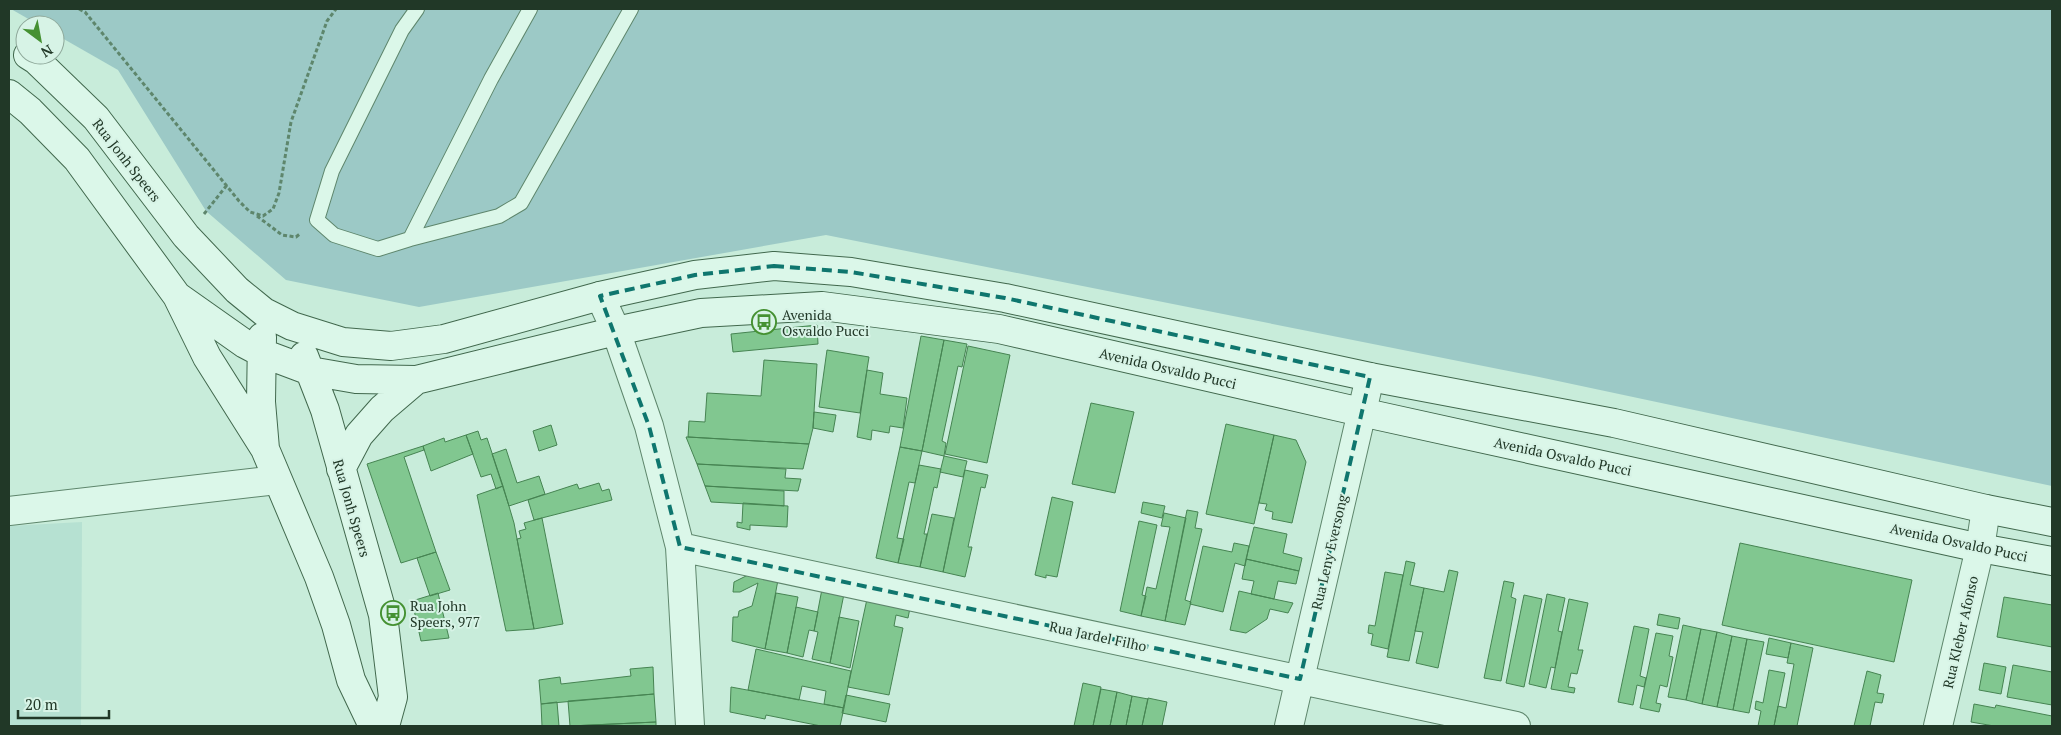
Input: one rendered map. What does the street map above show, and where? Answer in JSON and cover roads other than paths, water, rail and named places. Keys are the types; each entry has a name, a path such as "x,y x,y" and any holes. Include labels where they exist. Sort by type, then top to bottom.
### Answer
{"main road":[{"name":"Rua Jonh Speers","path":"39,65 96,118 186,236 237,290 264,312 292,326 325,410 383,615 393,697 385,726"},
{"path":"9,94 30,111 77,159 177,296 207,357 265,449 276,480 319,576 351,680 373,726"},
{"path":"292,326 343,342 390,346 444,339 600,296 695,274 774,266 851,272 1005,298 1370,377 1614,423 1986,509 2052,522"},
{"name":"Avenida Osvaldo Pucci","path":"177,296 245,344 262,352 310,371 356,380 416,380 616,330 702,313 822,306 999,329 1361,412 1980,548 2052,561"},
{"path":"600,296 616,330 649,426 680,547 690,726"},
{"path":"264,312 261,402 265,449"},
{"name":"Rua Leny Eversong","path":"1289,726 1370,377"},
{"path":"341,469 359,435 382,409 416,380"},
{"path":"9,511 276,480"},
{"name":"Rua Kleber Afonso","path":"1938,726 1980,548 1986,509"},
{"name":"Rua Jardel Filho","path":"680,547 1516,726"}],"lane":[{"path":"417,9 402,30 332,171 317,220 334,235 378,249 498,216 521,203 631,9"},
{"path":"410,239 491,79 530,9"}],"place":[{"name":"Avenida Osvaldo Pucci","path":"764,322"},
{"name":"Rua John Speers, 977","path":"393,613"}]}
